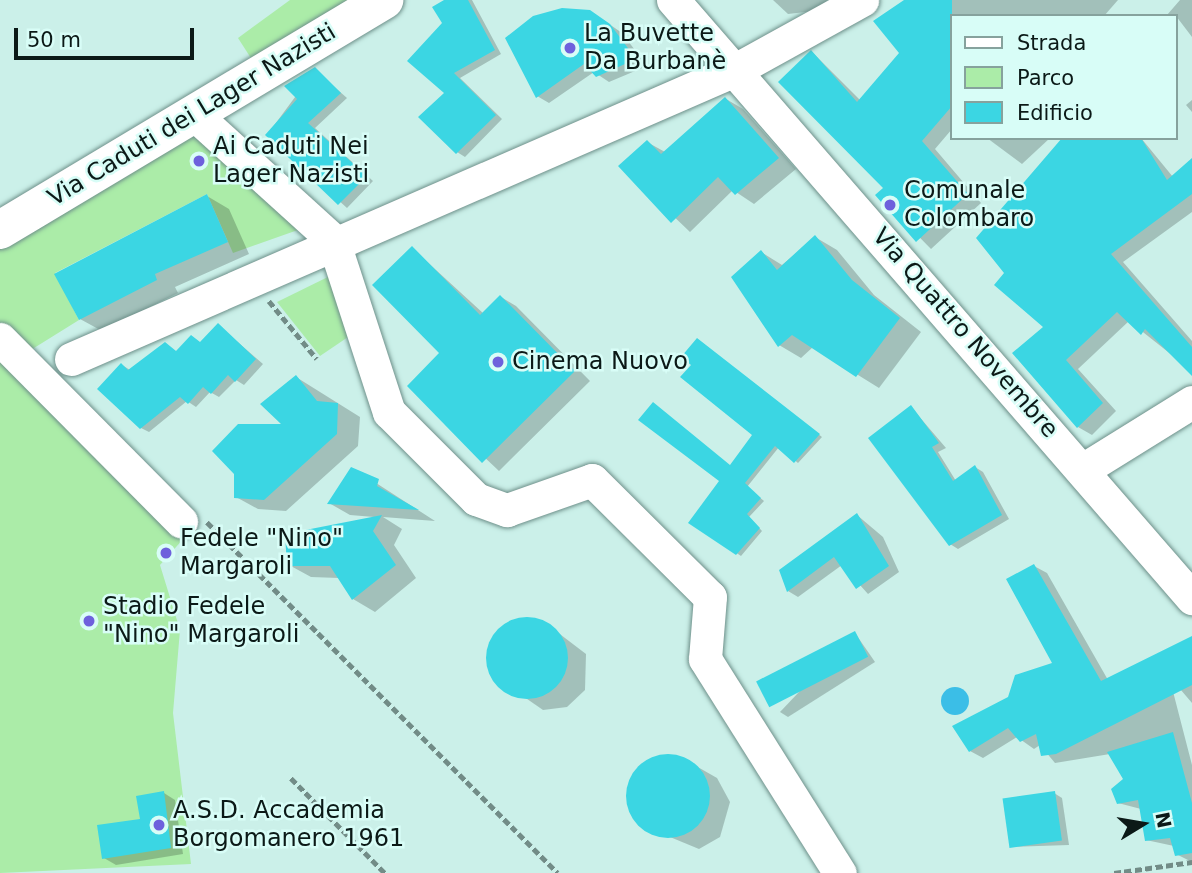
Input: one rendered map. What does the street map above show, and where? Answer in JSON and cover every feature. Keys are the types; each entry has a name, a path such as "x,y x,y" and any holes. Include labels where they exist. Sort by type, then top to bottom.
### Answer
{"main road":[{"name":"Via Caduti dei Lager Nazisti","path":"0,230 384,0"}],"street":[{"name":"Via Quattro Novembre","path":"673,0 737,69 1084,469 1192,598"},
{"path":"71,359 333,240 737,69 862,0"},
{"path":"194,114 333,240 389,412 477,499 507,510 592,480 710,597 705,659 841,873"},
{"path":"0,339 191,518"},
{"path":"1084,469 1192,402"}],"path":[{"path":"250,278 317,359"},
{"path":"191,518 558,873"},
{"path":"291,778 386,873"},
{"path":"1114,873 1192,862"}],"green space":[{"path":"290,0 366,0 256,66 238,38"},
{"path":"197,130 312,225 233,253 207,194 55,273 79,320 26,353 0,328 0,245"},
{"path":"336,273 354,333 320,356 277,302"},
{"name":"Stadio Fedele \"Nino\" Margaroli","path":"0,352 185,537 160,565 180,630 173,713 191,864 0,873"}],"water":[{"path":"955,687 965,691 969,701 965,711 955,715 945,711 941,701 945,691"}],"building":[{"path":"444,0 468,0 495,50 454,73 496,115 456,154 418,117 444,93 407,61 442,23 432,7"},
{"path":"904,0 952,0 950,108 922,141 968,194 916,242 875,195 883,188 778,82 811,50 857,102 899,53 873,21"},
{"name":"La Buvette Da Burbanè","path":"562,8 590,10 610,24 636,59 596,77 584,64 536,98 505,38 533,16"},
{"path":"315,67 341,93 308,123 367,176 338,205 265,135 297,99 284,86"},
{"path":"725,97 779,158 735,195 718,177 671,223 618,166 647,140 661,154"},
{"path":"1060,140 1142,140 1167,180 1192,158 1192,194 1111,254 1192,347 1192,376 1145,329 1141,335 1117,312 1066,360 1103,403 1077,428 1012,353 1043,327 994,285 1004,273 976,238"},
{"path":"207,194 228,242 155,274 157,280 79,320 54,274"},
{"path":"815,235 852,280 900,318 856,377 792,335 778,347 731,277 761,250 777,270"},
{"name":"Cinema Nuovo","path":"412,246 480,315 500,295 575,371 482,463 407,386 439,353 372,285"},
{"path":"218,323 256,359 235,382 228,375 211,394 203,387 188,404 180,397 140,429 97,389 121,363 128,370 165,342 176,351 191,335 200,342"},
{"path":"697,338 820,434 794,463 775,446 745,483 761,498 747,514 760,528 736,555 688,523 719,481 638,420 653,402 730,465 752,435 680,377 691,365 681,357"},
{"path":"296,375 317,401 338,403 337,434 264,500 234,498 234,474 212,451 238,424 281,424 260,404"},
{"path":"911,405 939,443 932,447 953,481 975,465 1002,515 949,546 868,438"},
{"path":"351,467 379,479 377,486 419,510 327,504"},
{"path":"857,513 889,566 856,589 834,557 787,592 779,570"},
{"path":"382,515 373,531 396,565 352,600 330,566 287,566 285,534"},
{"path":"1034,564 1101,681 1192,636 1192,685 1056,754 1041,756 1036,734 1020,742 1008,728 969,752 952,726 1008,697 1015,675 1052,663 1006,579"},
{"path":"527,617 543,620 556,629 565,642 568,658 565,674 556,687 543,696 527,699 511,696 498,687 489,674 486,658 489,642 498,629 511,620"},
{"path":"855,631 868,657 769,707 756,681"},
{"path":"1173,732 1192,803 1192,853 1175,856 1170,838 1145,841 1138,800 1117,804 1111,789 1123,779 1107,752"},
{"path":"668,754 691,761 703,773 710,796 703,819 691,831 668,838 645,831 633,819 626,796 633,773 645,761"},
{"name":"A.S.D. Accademia Borgomanero 1961","path":"164,791 171,848 102,859 97,825 140,819 136,796"},
{"path":"1055,791 1062,841 1009,848 1003,798"}],"place":[{"name":"La Buvette Da Burbanè","path":"570,48"},
{"name":"Ai Caduti Nei Lager Nazisti","path":"199,161"},
{"name":"Comunale Colombaro","path":"890,205"},
{"name":"Cinema Nuovo","path":"498,362"},
{"name":"Fedele \"Nino\" Margaroli","path":"166,553"},
{"name":"Stadio Fedele \"Nino\" Margaroli","path":"89,621"},
{"name":"A.S.D. Accademia Borgomanero 1961","path":"159,825"}]}
